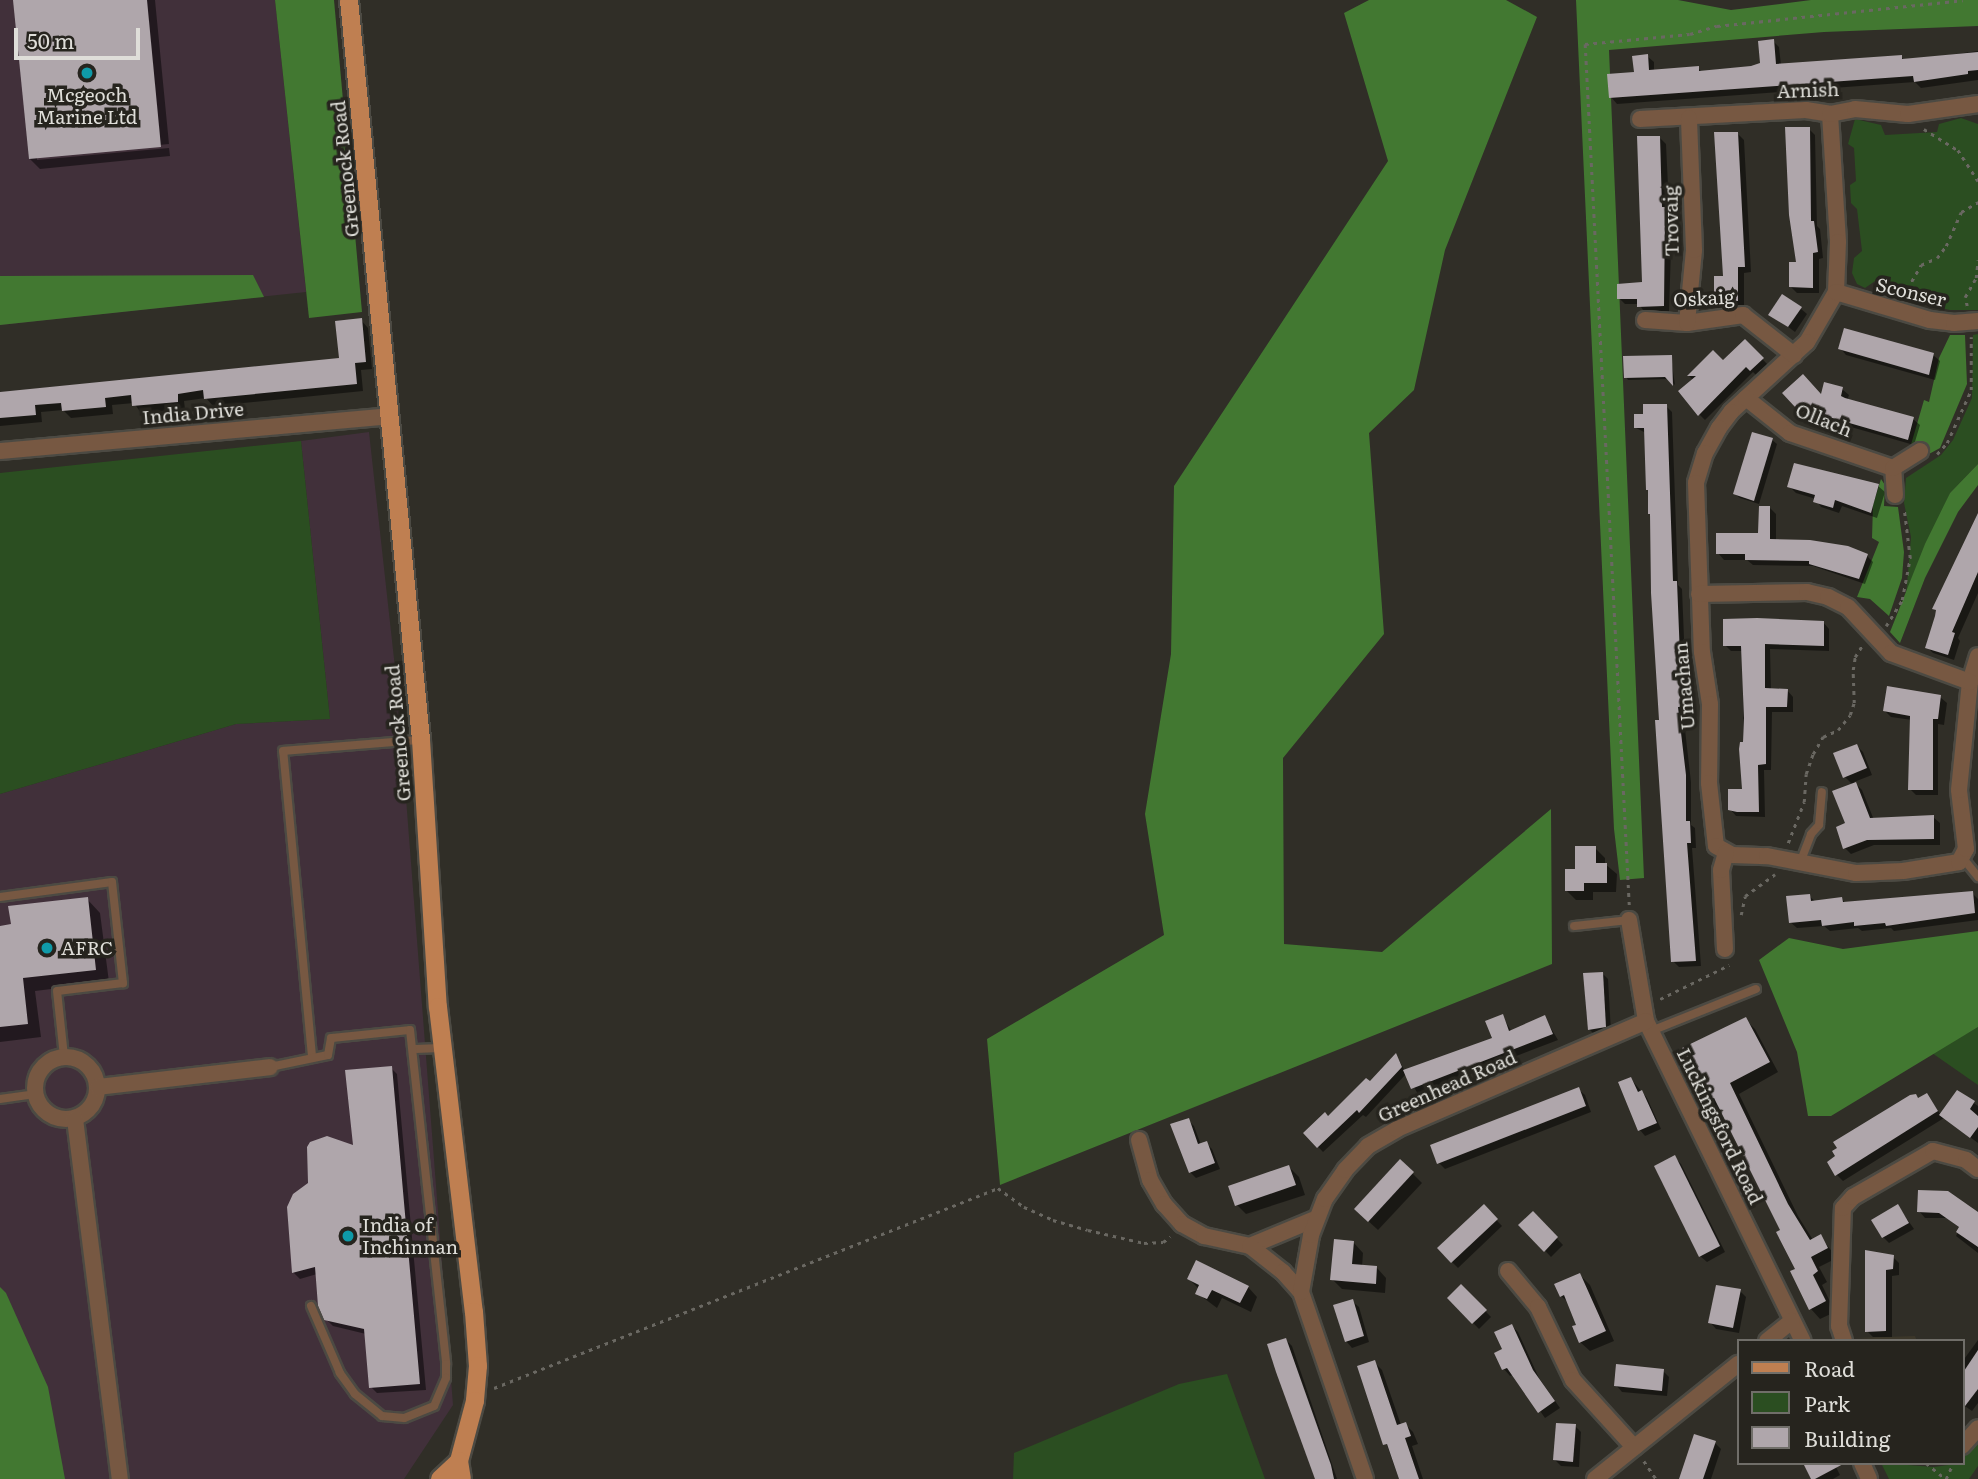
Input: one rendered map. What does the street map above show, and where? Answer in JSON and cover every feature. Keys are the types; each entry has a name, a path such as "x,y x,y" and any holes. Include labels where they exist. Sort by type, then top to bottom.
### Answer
{"main road":[{"name":"Greenock Road","path":"349,0 421,740 443,1048 478,1366 475,1401 461,1470 440,1479"}],"street":[{"name":"Arnish","path":"1640,120 1807,110 1830,114 1855,109 1891,114 1920,113 1978,104"},
{"name":"Umachan","path":"1726,853 1716,846 1713,837 1709,783 1710,704 1702,652 1696,483 1705,453 1719,429 1746,398 1794,355 1818,328 1836,292 1838,242 1830,114"},
{"name":"Trovaig","path":"1687,323 1694,250 1689,118"},
{"name":"Sconser","path":"1836,292 1930,320 1974,321"},
{"name":"Oskaig","path":"1645,320 1687,323 1743,315 1794,355"},
{"name":"Ollach","path":"1746,398 1790,433 1893,468"},
{"name":"India Drive","path":"0,451 390,416"},
{"path":"1895,495 1893,468 1920,451"},
{"path":"1699,594 1818,595 1849,607 1891,653 1970,682"},
{"path":"1725,949 1721,870 1726,853 1780,858 1856,873 1943,867 1959,862 1966,849 1959,790 1970,682 1978,656"},
{"name":"Luckingsford Road","path":"1629,920 1648,1026 1802,1339"},
{"name":"Greenhead Road","path":"1365,1479 1301,1292 1315,1219 1345,1170 1368,1146 1398,1129 1648,1026"},
{"path":"64,1057 74,1057 91,1068 98,1087 92,1107 75,1119 54,1117 45,1112 35,1094 35,1083 45,1065 64,1057"},
{"path":"98,1087 270,1067"},
{"path":"75,1119 120,1479"},
{"path":"1139,1140 1150,1180 1164,1203 1182,1224 1204,1236 1251,1246 1283,1272 1301,1292"},
{"path":"1843,1339 1839,1326 1843,1208 1853,1197 1933,1151 1966,1160 1978,1169"},
{"path":"1251,1246 1315,1219"},
{"path":"1508,1271 1538,1307 1573,1380 1634,1447"},
{"path":"1770,1339 1792,1321"},
{"path":"1595,1479 1736,1366"},
{"path":"1964,1444 1978,1428"}],"lane":[{"path":"312,1056 283,751 421,740"},
{"path":"1800,863 1811,834 1819,825 1822,792"},
{"path":"1962,857 1978,877"},
{"path":"0,897 112,882 122,983 57,991 64,1057"},
{"path":"1574,926 1629,920"},
{"path":"1648,1026 1756,989"},
{"path":"270,1067 312,1056 328,1055 331,1038 410,1030 446,1364 446,1378 434,1406 404,1418 382,1416 355,1394 341,1373 311,1306"},
{"path":"413,1049 443,1048"},
{"path":"0,1099 35,1094"}],"path":[{"path":"1629,920 1624,758 1585,44 1690,34 1717,26 1963,0"},
{"path":"1920,113 1924,131 1958,150 1978,181"},
{"path":"1892,310 1911,285 1921,265 1937,258 1946,246 1961,212 1978,202"},
{"path":"1920,451 1933,458 1947,443 1971,390 1974,321 1965,297 1976,278 1978,260"},
{"path":"1780,858 1804,802 1806,774 1813,754 1823,737 1838,730 1850,715 1854,703 1855,657 1874,635 1891,622 1902,600 1910,558 1903,506 1895,495"},
{"path":"491,1389 998,1188 1024,1207 1053,1220 1144,1243 1163,1242 1175,1234 1182,1224"},
{"path":"1634,1447 1656,1479"},
{"path":"1928,1465 1946,1479"}],"shaded area":[{"path":"0,0 275,0 306,292 0,325"},
{"path":"369,432 398,695 453,1405 404,1479 0,1479 0,794 236,724 330,719 301,441"},
{"path":"1915,1336 1916,1339 1875,1339 1854,1338"}],"green space":[{"path":"275,0 334,0 362,312 309,318"},
{"path":"1369,0 1506,0 1537,17 1445,250 1414,390 1369,433 1384,634 1283,758 1284,944 1382,952 1551,809 1552,964 1000,1185 987,1039 1164,935 1145,814 1171,654 1174,486 1388,161 1344,13"},
{"path":"1576,0 1678,0 1731,10 1811,0 1978,0 1978,26 1824,32 1609,50 1644,878 1620,880 1614,829"},
{"path":"1961,118 1978,124 1978,310 1950,310 1919,303 1911,292 1878,279 1865,288 1857,284 1852,273 1854,258 1862,251 1857,209 1851,203 1850,185 1856,181 1854,148 1848,144 1855,119 1881,125 1885,135 1937,132 1939,124"},
{"path":"253,275 264,297 0,325 0,276"},
{"path":"1978,334 1978,464 1950,493 1906,596 1911,537 1904,503 1906,478 1941,455 1953,440 1972,398 1973,335"},
{"path":"1950,335 1965,335 1967,384 1940,448 1929,454 1922,445 1910,448 1924,400 1929,402 1939,358"},
{"path":"301,441 330,719 236,724 0,794 0,473"},
{"path":"1978,464 1978,485 1958,512 1925,578 1900,643 1890,632 1925,544 1950,493"},
{"path":"1881,479 1885,485 1884,506 1898,507 1904,552 1902,578 1889,616 1870,599 1857,597 1879,542 1872,538 1873,505"},
{"path":"1978,931 1978,1027 1831,1116 1808,1116 1797,1052 1759,960 1789,938 1843,949"},
{"path":"1978,1027 1978,1085 1932,1053"},
{"path":"0,1287 6,1293 48,1387 65,1479 0,1479"},
{"path":"1227,1374 1265,1479 1013,1479 1014,1453 1179,1384"},
{"path":"1978,1443 1978,1466 1969,1479 1889,1479 1882,1465 1964,1465 1964,1456"}],"building":[{"name":"Mcgeoch Marine Ltd","path":"13,0 147,0 161,147 29,159"},
{"path":"1774,39 1776,64 1902,55 1902,59 1978,52 1978,70 1914,82 1913,76 1609,98 1607,74 1634,72 1632,56 1648,54 1649,70 1699,66 1699,71 1751,66 1760,63 1758,41"},
{"path":"1785,127 1810,127 1811,221 1814,221 1818,252 1813,253 1813,288 1789,287 1789,262 1796,262 1789,215"},
{"path":"1714,132 1738,132 1745,267 1738,267 1738,301 1714,301 1714,276 1723,276"},
{"path":"1637,136 1660,136 1662,207 1665,207 1664,306 1637,307 1637,299 1617,299 1617,284 1642,282"},
{"path":"1782,294 1802,307 1788,327 1768,315"},
{"path":"362,318 366,362 355,363 357,384 204,399 203,390 178,394 178,402 132,406 131,395 105,398 106,407 62,411 61,403 35,405 36,415 0,418 0,392 339,358 335,321"},
{"path":"1844,328 1934,353 1929,375 1838,349"},
{"path":"1745,339 1764,358 1750,371 1746,367 1698,416 1678,391 1696,376 1687,376 1713,350 1723,360"},
{"path":"1672,355 1673,386 1665,377 1624,378 1623,356"},
{"path":"1803,374 1821,394 1824,382 1843,387 1841,396 1845,398 1914,417 1908,440 1801,409 1797,405 1795,407 1782,393"},
{"path":"1643,404 1667,404 1673,581 1677,581 1682,707 1678,707 1686,775 1686,821 1690,821 1691,843 1687,843 1696,961 1671,962 1655,720 1659,720 1651,593 1650,514 1646,490 1644,428 1634,428 1634,414 1643,414"},
{"path":"1752,432 1773,438 1754,501 1733,494"},
{"path":"1794,463 1879,484 1871,513 1835,500 1833,508 1813,502 1815,495 1787,487"},
{"path":"1759,506 1770,506 1770,539 1810,540 1848,546 1868,554 1859,579 1809,564 1809,561 1745,560 1745,554 1716,554 1716,533 1758,533"},
{"path":"1978,513 1978,572 1952,632 1955,633 1948,655 1925,648 1935,616 1936,610 1932,609"},
{"path":"1723,619 1824,621 1824,646 1765,644 1765,688 1788,689 1787,707 1766,707 1766,764 1758,765 1759,812 1737,812 1728,810 1728,789 1742,789 1739,749 1740,742 1743,742 1744,718 1741,646 1723,646"},
{"path":"1887,686 1941,695 1938,719 1933,719 1933,790 1908,790 1910,716 1883,711"},
{"path":"1857,744 1867,768 1843,778 1833,753"},
{"path":"1856,782 1870,818 1934,815 1934,839 1867,840 1843,849 1836,827 1845,823 1832,791"},
{"path":"1575,846 1596,846 1596,863 1607,863 1607,883 1584,883 1584,891 1565,891 1565,869 1575,869"},
{"path":"1973,891 1975,913 1886,926 1885,923 1854,926 1854,922 1822,926 1821,920 1789,923 1786,896 1810,894 1811,901 1842,897 1843,902"},
{"name":"AFRC","path":"88,897 96,970 23,978 28,1024 0,1027 0,926 11,924 8,906"},
{"path":"1603,972 1606,1027 1588,1030 1583,973"},
{"path":"1503,1014 1509,1031 1545,1015 1553,1034 1411,1089 1403,1070 1492,1038 1485,1021"},
{"path":"1746,1017 1770,1062 1730,1083 1788,1204 1810,1240 1821,1234 1828,1248 1811,1257 1818,1271 1813,1275 1826,1301 1809,1310 1790,1271 1795,1269 1776,1232 1780,1230 1714,1098 1699,1105 1678,1062 1686,1056 1682,1048"},
{"path":"1396,1053 1402,1067 1359,1113 1357,1110 1317,1148 1303,1133 1325,1112 1328,1116 1366,1078 1370,1081"},
{"name":"India of Inchinnan","path":"392,1066 420,1384 369,1388 364,1329 324,1320 318,1306 315,1267 292,1273 287,1207 293,1194 308,1183 307,1147 310,1142 327,1136 353,1145 345,1070"},
{"path":"1631,1077 1638,1092 1642,1090 1657,1123 1638,1131 1618,1082"},
{"path":"1579,1087 1586,1106 1437,1164 1430,1145"},
{"path":"1957,1090 1975,1101 1970,1109 1978,1116 1978,1127 1970,1138 1939,1115"},
{"path":"1927,1093 1938,1111 1835,1176 1827,1162 1835,1156 1832,1151 1837,1148 1833,1142 1910,1095 1916,1094 1918,1098"},
{"path":"1189,1118 1198,1144 1207,1141 1215,1163 1189,1173 1170,1124"},
{"path":"1675,1155 1720,1246 1699,1257 1654,1166"},
{"path":"1400,1159 1414,1172 1368,1222 1354,1209"},
{"path":"1289,1165 1296,1185 1235,1206 1228,1186"},
{"path":"1918,1190 1948,1191 1978,1212 1978,1247 1956,1232 1959,1227 1939,1213 1917,1212"},
{"path":"1484,1204 1498,1219 1451,1263 1437,1248"},
{"path":"1898,1204 1909,1223 1882,1238 1871,1220"},
{"path":"1533,1211 1558,1237 1544,1252 1518,1225"},
{"path":"1334,1239 1354,1241 1352,1264 1377,1266 1376,1284 1330,1280"},
{"path":"1865,1250 1894,1255 1893,1269 1886,1270 1886,1331 1865,1332"},
{"path":"1196,1260 1249,1286 1240,1303 1212,1290 1207,1299 1195,1294 1199,1285 1187,1279"},
{"path":"1580,1273 1606,1331 1579,1343 1572,1326 1576,1325 1564,1295 1560,1297 1554,1284"},
{"path":"1461,1284 1487,1310 1472,1324 1447,1298"},
{"path":"1716,1285 1741,1289 1733,1328 1708,1323"},
{"path":"1353,1299 1364,1336 1345,1342 1333,1305"},
{"path":"1512,1324 1533,1370 1555,1401 1538,1413 1507,1368 1502,1370 1494,1353 1502,1349 1494,1332"},
{"path":"1286,1338 1334,1479 1315,1479 1276,1372 1267,1344"},
{"path":"1978,1350 1978,1389 1964,1407 1964,1371"},
{"path":"1375,1360 1397,1425 1406,1422 1411,1436 1405,1438 1419,1479 1399,1479 1387,1444 1383,1445 1357,1366"},
{"path":"1616,1364 1664,1369 1662,1391 1614,1386"},
{"path":"1556,1423 1576,1424 1573,1462 1553,1460"},
{"path":"1694,1434 1716,1441 1703,1479 1679,1479"},
{"path":"1804,1465 1841,1465 1815,1479 1811,1479"}],"place":[{"name":"Mcgeoch Marine Ltd","path":"87,73"},
{"name":"AFRC","path":"47,948"},
{"name":"India of Inchinnan","path":"348,1236"}]}
